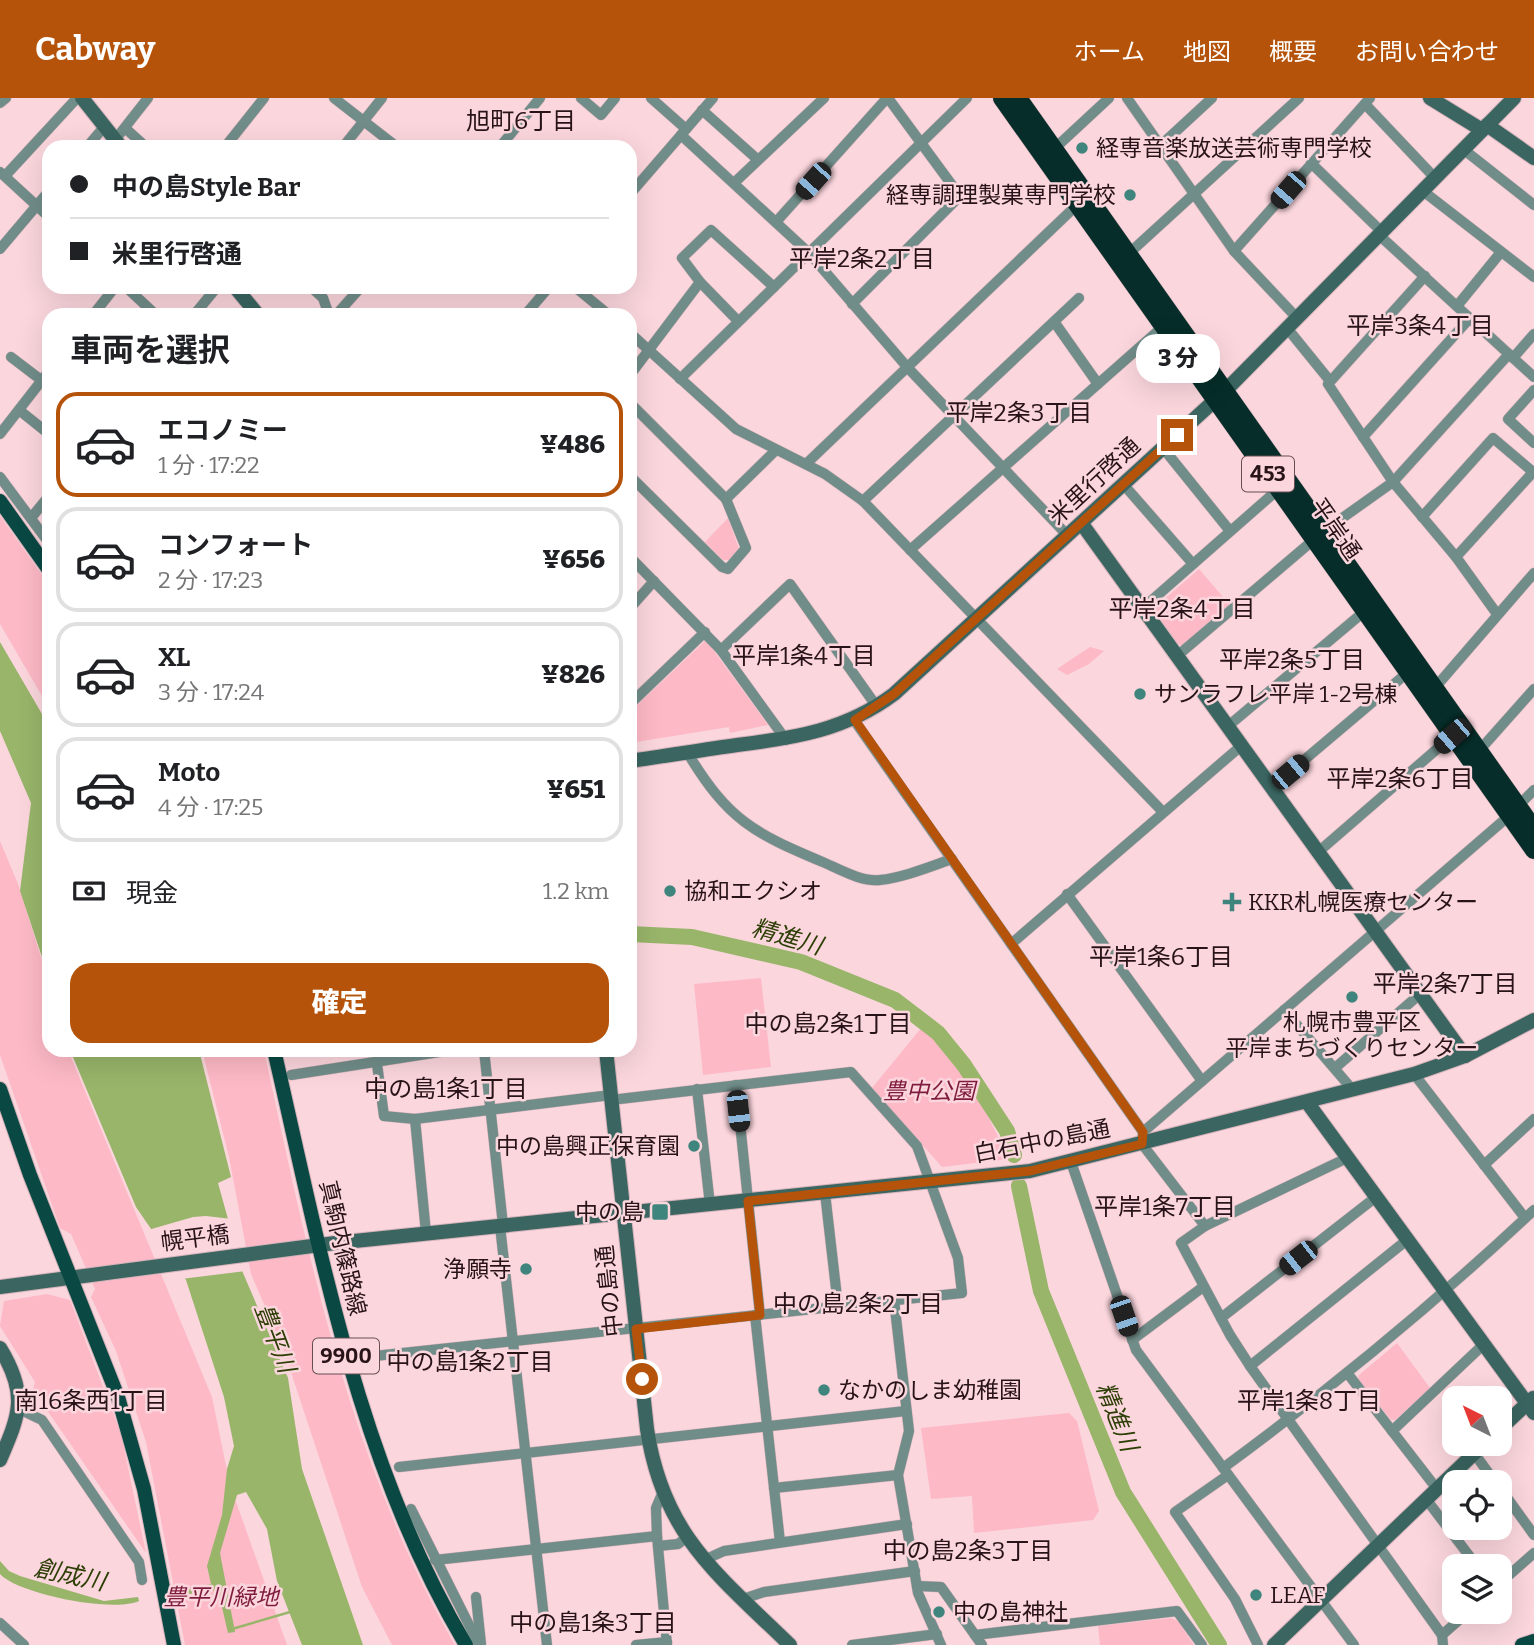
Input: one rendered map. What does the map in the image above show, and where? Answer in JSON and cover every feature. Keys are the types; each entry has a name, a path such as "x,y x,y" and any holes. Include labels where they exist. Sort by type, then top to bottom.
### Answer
{"highway":[{"name":"平岸通","path":"1002,98 1049,153 1083,200 1514,811 1534,850"},
{"name":"平岸通","path":"1018,98 1049,153"},
{"name":"平岸通","path":"1369,607 1407,673 1429,692 1452,736 1474,754"},
{"name":"平岸通","path":"1514,811 1534,829"}],"main road":[{"path":"0,501 42,560"},
{"name":"真駒内篠路線","path":"275,1057 312,1246 346,1359 390,1484 424,1563 466,1645"},
{"path":"0,1089 127,1426 149,1514 174,1645"},
{"path":"1522,1645 1534,1642"}],"street":[{"path":"0,103 6,98"},
{"path":"42,211 2,174 79,98 104,127 120,138 148,98"},
{"path":"231,140 264,98"},
{"path":"334,98 388,140"},
{"path":"349,140 382,98"},
{"path":"506,140 540,98"},
{"path":"580,98 601,115 615,98"},
{"path":"651,98 734,183 809,253 908,368 1068,536"},
{"path":"637,186 713,98"},
{"path":"734,183 824,98"},
{"path":"776,222 888,98 960,196 852,304"},
{"path":"680,379 967,98"},
{"path":"1049,153 1109,98"},
{"path":"1126,98 1234,251 1292,323 1330,381"},
{"path":"1160,146 1212,98"},
{"path":"1124,258 1298,98"},
{"path":"1430,98 1534,158"},
{"name":"米里行啓通","path":"637,760 786,740 855,720 877,707 977,620 1220,395 1514,98"},
{"path":"1234,251 1367,101 1435,178"},
{"path":"702,110 757,159"},
{"path":"93,140 104,127"},
{"path":"1463,149 1534,205"},
{"path":"1311,163 1380,233 1534,377"},
{"path":"1423,191 1534,276"},
{"path":"0,249 42,200"},
{"path":"806,464 1083,200"},
{"path":"738,321 700,282 682,258 711,230 774,287"},
{"path":"1457,306 1501,252"},
{"path":"1425,276 1328,384 1393,482 1456,558 1497,614"},
{"path":"637,365 700,282"},
{"path":"98,308 110,294"},
{"path":"133,294 148,308"},
{"path":"200,308 211,294"},
{"path":"241,294 252,308"},
{"path":"342,308 354,294"},
{"path":"531,308 543,294"},
{"path":"584,294 600,308"},
{"path":"863,501 1079,298"},
{"path":"1363,437 1470,317"},
{"path":"910,550 1169,322"},
{"path":"1055,323 1098,384"},
{"path":"1177,656 1319,536 1393,482 1534,334"},
{"path":"637,339 736,429 839,482 863,501 1163,812"},
{"path":"11,356 42,381"},
{"path":"0,434 42,386"},
{"path":"1534,390 1508,419 1534,443"},
{"path":"19,410 42,429"},
{"path":"637,410 726,499 746,548 728,569 722,567 637,483"},
{"path":"1422,517 1493,438 1534,471 1456,558"},
{"path":"1163,448 1230,531"},
{"path":"726,499 776,450"},
{"path":"0,477 42,533"},
{"path":"1124,485 1193,564"},
{"path":"1143,608 1283,485"},
{"path":"32,518 42,505"},
{"path":"1082,524 1465,1056"},
{"path":"637,564 721,650 786,740"},
{"path":"1429,692 1534,573"},
{"path":"637,600 654,581"},
{"path":"721,650 790,584 877,707"},
{"path":"1227,727 1369,607"},
{"path":"637,697 705,632"},
{"path":"1271,788 1407,673"},
{"path":"1474,754 1534,689"},
{"path":"855,720 1205,1226"},
{"path":"1317,853 1452,736"},
{"path":"1011,944 1241,746"},
{"path":"687,752 710,790 741,821 775,842 852,875 878,880 952,859"},
{"path":"1143,1138 1202,1081 1514,811 1534,790"},
{"path":"1067,894 1202,1081"},
{"path":"1335,1068 1420,994"},
{"path":"1284,1010 1352,1090"},
{"name":"白石中の島通","path":"501,1226 1030,1171 1071,1162 1143,1138 1307,1102 1414,1074 1465,1056 1534,1020"},
{"path":"291,1075 414,1057"},
{"path":"485,1057 512,1342 547,1645"},
{"name":"中の島通","path":"607,1057 649,1439 662,1493 686,1538 785,1644"},
{"path":"355,1359 962,1293 958,1258 917,1146 850,1072 415,1119 384,1116 377,1064"},
{"path":"1414,1074 1525,1219"},
{"path":"736,1085 780,1542"},
{"path":"697,1089 710,1205"},
{"path":"1307,1102 1484,1344 1532,1404 1512,1420"},
{"path":"415,1119 426,1233"},
{"path":"1484,1165 1534,1119"},
{"path":"1347,1157 1205,1226 1181,1243 1203,1287 1250,1366 1378,1544 1443,1640 1457,1624"},
{"path":"1071,1162 1132,1340 1354,1645"},
{"path":"825,1193 838,1306"},
{"path":"1221,1318 1376,1198"},
{"path":"1258,1645 1235,1599 1175,1512 1446,1292 1534,1210"},
{"name":"幌平橋","path":"71,1277 312,1246 501,1226"},
{"path":"1250,1366 1407,1240"},
{"path":"0,1287 71,1277"},
{"path":"1132,1340 1203,1287"},
{"path":"894,1300 909,1431 898,1475 917,1586 942,1645"},
{"path":"1392,1431 1484,1344"},
{"path":"0,1349 16,1379 19,1409 0,1460"},
{"path":"1348,1374 1437,1489"},
{"path":"19,1409 42,1420 139,1562 142,1580"},
{"path":"398,1467 906,1411"},
{"path":"1274,1645 1471,1456"},
{"path":"774,1488 898,1475"},
{"path":"636,1645 667,1643 657,1541 656,1508 662,1493"},
{"path":"1426,1499 1468,1554"},
{"path":"1512,1505 1534,1535"},
{"path":"411,1509 480,1645"},
{"path":"704,1560 724,1551 907,1524"},
{"path":"435,1560 536,1549 657,1541 678,1544 686,1538"},
{"path":"1512,1572 1534,1553"},
{"path":"743,1599 764,1592 915,1571"},
{"path":"917,1586 942,1587 982,1645"},
{"path":"476,1597 480,1645"},
{"path":"975,1635 1177,1611 1202,1645"},
{"path":"0,1623 24,1645"},
{"path":"852,1645 937,1634"}],"green space":[{"path":"0,516 42,575 42,696 0,624"},
{"path":"728,518 739,549 729,560 723,560 705,542"},
{"path":"1199,569 1230,605 1183,646 1176,643 1153,609"},
{"path":"706,640 768,725 730,733 729,727 637,742 637,705"},
{"path":"1090,647 1104,651 1089,664 1067,675 1057,669"},
{"name":"豊平川緑地","path":"0,841 18,884 42,961 42,1057 71,1057 212,1397 230,1485 287,1645 185,1645 146,1442 116,1351 91,1297 95,1289 71,1234 60,1228 0,1055"},
{"path":"761,978 771,1067 703,1075 694,984"},
{"name":"豊中公園","path":"922,1027 956,1060 976,1092 1009,1159 942,1167 872,1088"},
{"path":"204,1057 266,1057 316,1280 360,1430 387,1504 418,1575 455,1645 392,1645 362,1587 283,1348 251,1274 229,1157"},
{"path":"47,1294 70,1300 121,1434 146,1553 33,1390 35,1382 0,1326 4,1301"},
{"path":"1397,1343 1430,1388 1395,1420 1391,1420 1358,1379 1359,1375"},
{"path":"1069,1413 1077,1421 1099,1511 1093,1520 974,1533 972,1496 931,1499 921,1428"},
{"path":"1171,1618 1178,1621 1194,1645 1100,1645 1098,1626"}],"shaded area":[{"path":"0,642 42,714 42,957 20,891 31,803 0,731"},
{"path":"73,1057 201,1057 231,1177 218,1183 243,1273 288,1378 302,1469 363,1645 302,1645 277,1581 267,1529 246,1492 237,1495 220,1553 235,1632 228,1633 218,1590 188,1594 187,1589 211,1584 207,1566 222,1515 227,1469 234,1446 224,1397 186,1280 136,1207"},
{"path":"0,1561 9,1571 20,1576 104,1601 138,1597 139,1601 109,1605 66,1600 45,1594 10,1581 0,1574"}],"pier":[{"path":"206,1216 232,1219 246,1271 181,1279 148,1230"}],"waterway":[{"name":"精進川","path":"637,934 692,937 801,962 895,1000 938,1033 964,1065 1007,1131 1014,1155"},
{"name":"精進川","path":"1019,1186 1041,1291 1123,1492 1219,1645"},
{"path":"232,1629 290,1612"}],"place":[{"name":"経専音楽放送芸術専門学校","path":"1082,148"},
{"name":"経専調理製菓専門学校","path":"1130,195"},
{"name":"サンラフレ平岸 1-2号棟","path":"1140,694"},
{"name":"協和エクシオ","path":"670,891"},
{"name":"KKR札幌医療センター","path":"1232,902"},
{"name":"札幌市豊平区 平岸まちづくりセンター","path":"1352,997"},
{"name":"中の島興正保育園","path":"694,1146"},
{"name":"中の島","path":"660,1212"},
{"name":"浄願寺","path":"526,1269"},
{"name":"なかのしま幼稚園","path":"824,1390"},
{"name":"LEAF","path":"1256,1595"},
{"name":"中の島神社","path":"939,1612"}],"district":[{"name":"旭町6丁目","path":"521,121"},
{"name":"平岸2条2丁目","path":"862,259"},
{"name":"平岸3条4丁目","path":"1420,326"},
{"name":"平岸2条3丁目","path":"1019,413"},
{"name":"平岸2条4丁目","path":"1182,609"},
{"name":"平岸1条4丁目","path":"804,656"},
{"name":"平岸2条5丁目","path":"1292,660"},
{"name":"平岸2条6丁目","path":"1400,779"},
{"name":"平岸1条6丁目","path":"1161,957"},
{"name":"平岸2条7丁目","path":"1445,984"},
{"name":"中の島2条1丁目","path":"828,1024"},
{"name":"中の島1条1丁目","path":"446,1089"},
{"name":"平岸1条7丁目","path":"1165,1207"},
{"name":"中の島2条2丁目","path":"858,1304"},
{"name":"中の島1条2丁目","path":"470,1362"},
{"name":"南16条西1丁目","path":"91,1401"},
{"name":"平岸1条8丁目","path":"1309,1401"},
{"name":"中の島2条3丁目","path":"968,1551"},
{"name":"中の島1条3丁目","path":"593,1623"}],"route":[{"path":"642,1379 636,1329 760,1315 748,1201 1030,1171 1142,1144 1143,1132 855,720 894,694 1177,435"}],"water label":[{"name":"豊平川","path":"275,1338"},
{"name":"創成川","path":"70,1575"}]}
